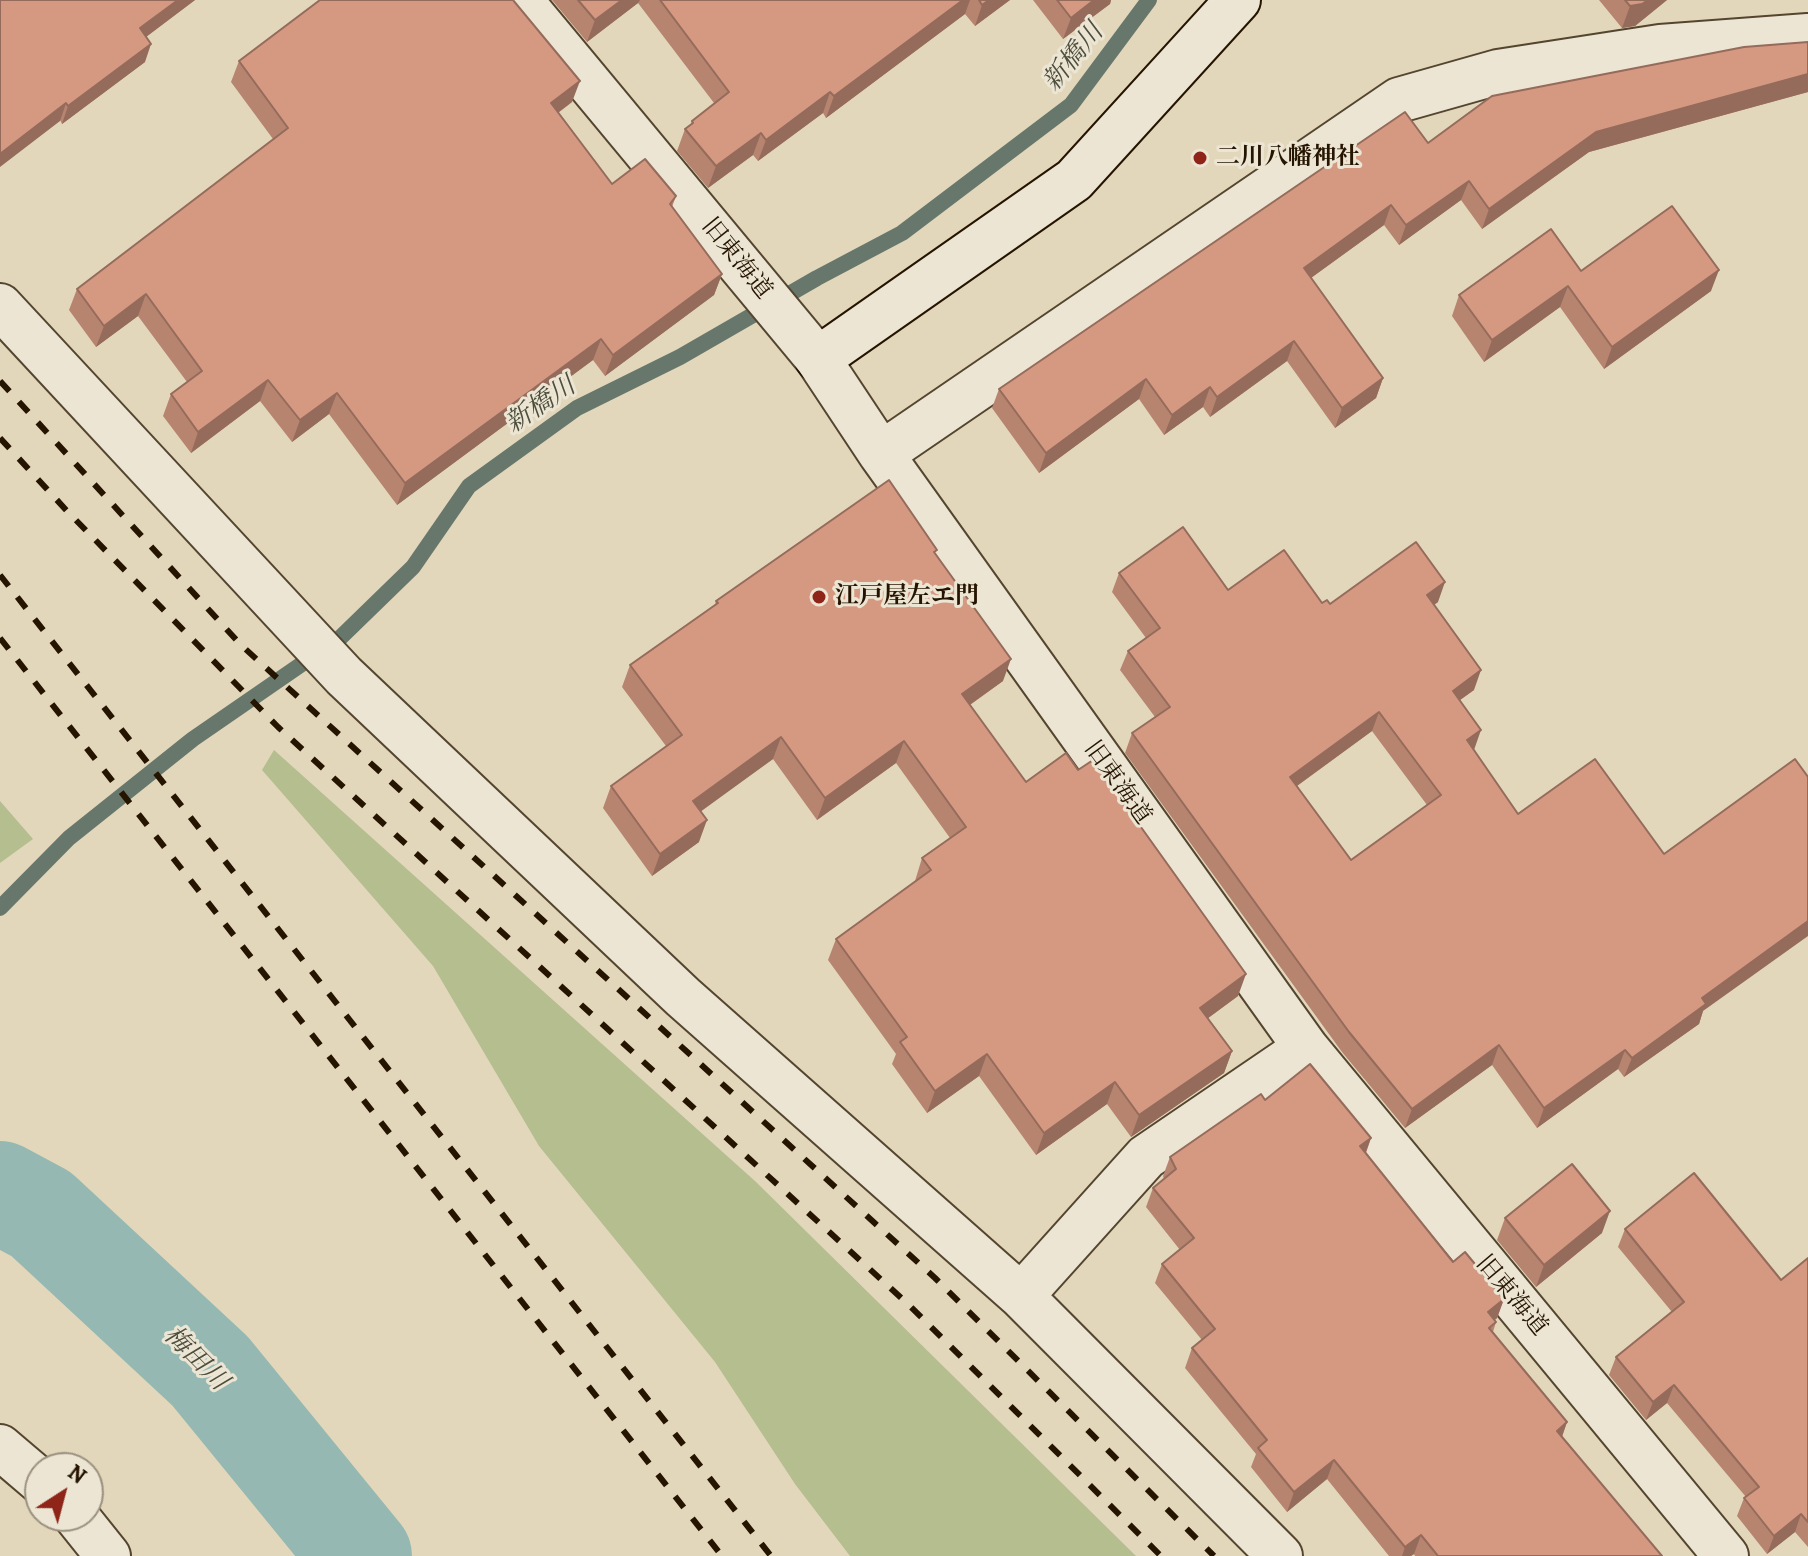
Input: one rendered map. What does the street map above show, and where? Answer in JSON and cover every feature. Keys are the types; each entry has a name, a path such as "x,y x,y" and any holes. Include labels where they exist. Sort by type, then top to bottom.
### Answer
{"street":[{"name":"旧東海道","path":"520,0 805,344 1306,1048 1726,1556"},
{"path":"805,344 1074,180 1238,0"},
{"path":"881,454 1399,100 1498,72 1645,49 1808,36"},
{"path":"0,306 344,676 683,997 1021,1296 1280,1556"},
{"path":"1021,1296 1146,1157 1306,1048"},
{"path":"0,1447 24,1467"},
{"path":"89,1532 108,1556"}],"green space":[{"path":"274,750 755,1181 1136,1556 850,1556 795,1484 715,1362 539,1146 433,966 262,770"},
{"path":"0,801 33,839 0,863"}],"building":[{"path":"0,0 178,0 140,28 151,44 0,154"},
{"path":"320,0 513,0 580,81 551,103 612,184 645,159 676,196 670,204 722,274 613,355 601,339 405,483 337,393 300,420 268,380 198,432 171,394 202,371 146,294 104,326 77,289 288,128 239,61"},
{"path":"578,0 622,0 595,20"},
{"path":"660,0 963,0 834,96 830,92 766,140 761,133 716,166 685,129 729,92"},
{"path":"1057,0 1094,0 1071,18"},
{"path":"1625,0 1648,0 1630,6"},
{"path":"1808,42 1808,74 1596,132 1489,209 1469,181 1406,225 1391,205 1304,268 1383,378 1342,408 1294,341 1217,397 1210,387 1172,415 1146,379 1046,453 999,389 1405,112 1428,143 1492,96 1744,47"},
{"path":"1672,206 1719,270 1612,347 1568,286 1492,340 1459,295 1551,229 1581,271"},
{"path":"889,480 937,550 934,552 1011,659 962,694 1026,782 1066,753 1078,770 1093,760 1246,974 1200,1008 1232,1051 1139,1115 1115,1082 1044,1133 987,1054 935,1091 900,1042 907,1037 836,939 931,870 922,858 966,827 904,741 825,798 781,737 693,801 707,820 660,854 611,786 682,735 630,665"},
{"path":"1183,527 1228,590 1284,550 1322,603 1327,600 1330,604 1416,542 1445,582 1427,595 1481,670 1453,691 1481,730 1467,740 1518,814 1595,759 1664,854 1795,759 1808,777 1808,921 1702,998 1706,1004 1632,1058 1625,1050 1544,1108 1499,1045 1412,1109 1349,1032 1132,733 1170,707 1128,651 1160,628 1119,573","holes":["1379,712 1441,795 1351,860 1290,777"]},
{"path":"1310,1064 1371,1138 1360,1146 1453,1262 1465,1252 1504,1299 1488,1312 1496,1322 1489,1328 1567,1422 1557,1431 1662,1556 1438,1556 1421,1535 1405,1547 1334,1460 1294,1492 1258,1448 1267,1440 1192,1348 1215,1329 1162,1264 1194,1238 1153,1188 1176,1169 1170,1157 1261,1094 1265,1100"},
{"path":"1572,1164 1610,1211 1544,1265 1505,1218"},
{"path":"1694,1173 1781,1280 1808,1258 1808,1522 1801,1514 1774,1536 1744,1498 1759,1487 1674,1385 1653,1402 1616,1357 1684,1302 1625,1229"}],"waterway":[{"name":"新橋川","path":"0,908 69,838 193,739 341,637 413,567 469,486 577,408 680,357 902,233 1071,105 1149,0"},
{"name":"梅田川","path":"0,1192 41,1214 210,1371 361,1556"}],"railway":[{"path":"0,381 241,645 935,1278 1214,1556"},
{"path":"0,438 278,727 910,1306 1161,1556"},
{"path":"0,575 771,1556"},
{"path":"0,638 722,1556"}],"place":[{"name":"二川八幡神社","path":"1200,158"},
{"name":"江戸屋左エ門","path":"819,597"}]}
